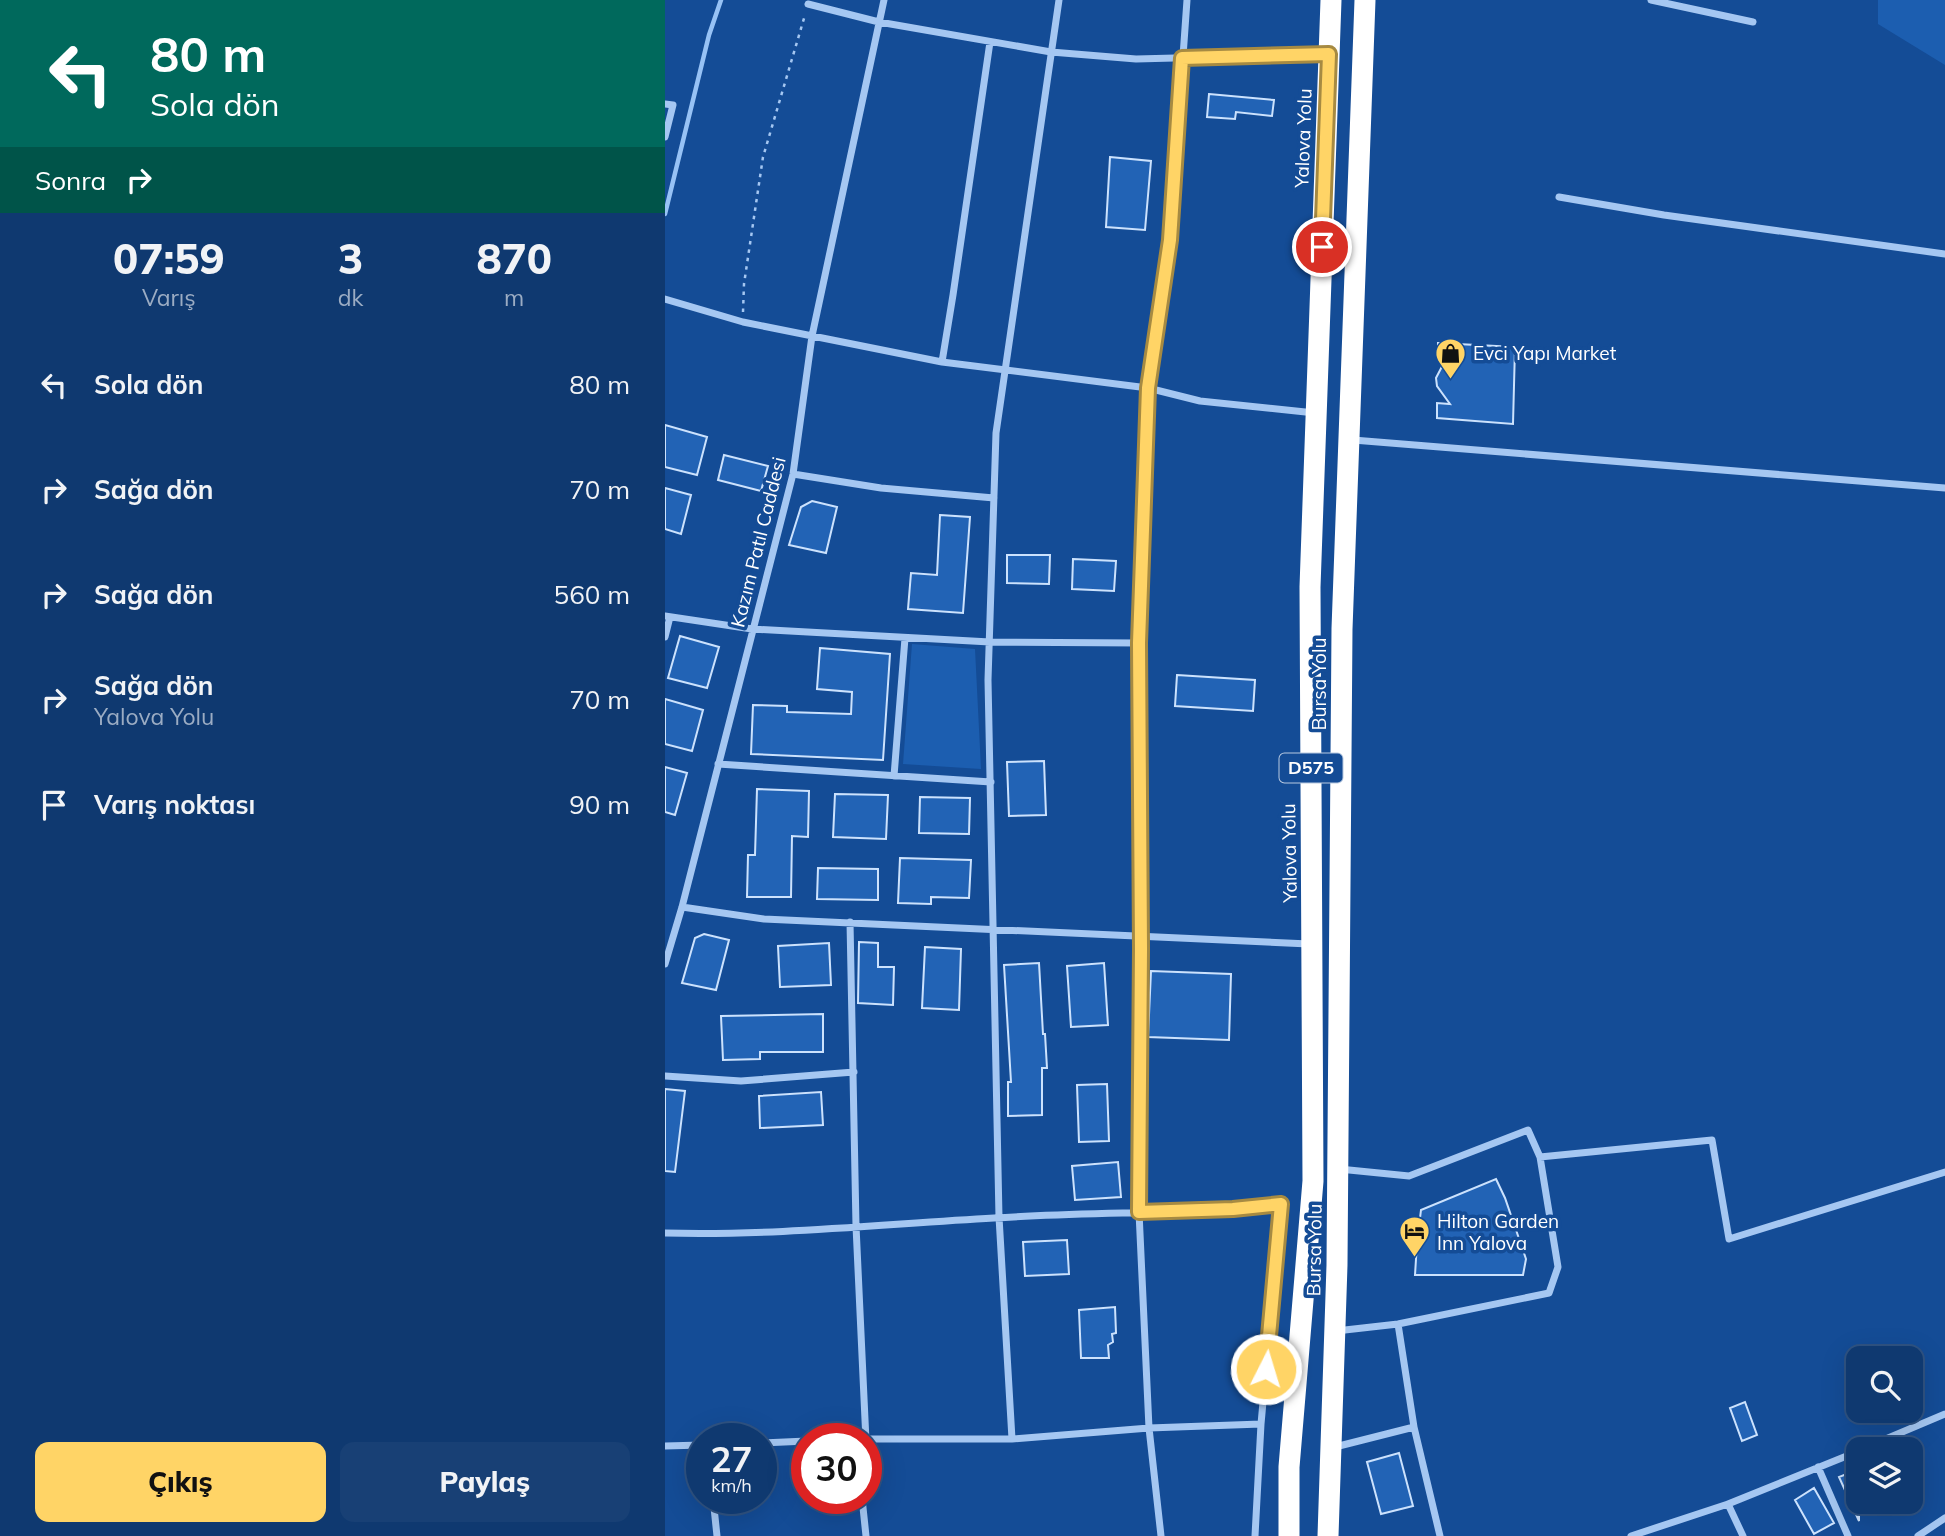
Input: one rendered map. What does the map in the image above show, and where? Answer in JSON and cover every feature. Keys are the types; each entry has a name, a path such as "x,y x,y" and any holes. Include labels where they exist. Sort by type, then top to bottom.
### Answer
{"highway":[{"name":"Yalova Yolu","path":"1289,1536 1289,1467 1313,1181 1310,587 1331,0"},
{"name":"Bursa Yolu","path":"1328,1536 1338,1169 1342,629 1365,0"}],"street":[{"name":"Kazım Patıl Caddesi","path":"665,964 793,474 812,336 884,0"},
{"path":"1012,1439 999,1217 991,782 990,642 996,433 1059,0"},
{"path":"1161,1536 1149,1428 1139,1212 1139,643 1148,388 1170,240 1187,0"},
{"path":"1654,0 1753,22"},
{"path":"808,4 879,22 1051,52 1136,59 1329,54"},
{"path":"941,362 990,42"},
{"path":"665,104 673,105 665,137"},
{"path":"1559,197 1664,215 1945,254"},
{"path":"665,299 743,322 941,362 1148,388 1200,401 1316,413"},
{"path":"1349,439 1945,488"},
{"path":"793,474 881,488 994,498"},
{"path":"665,637 668,616 752,629 905,638 990,642 1139,643"},
{"path":"894,776 905,638"},
{"path":"719,764 991,782"},
{"path":"682,907 764,919 1313,944"},
{"path":"850,922 856,1226 865,1423"},
{"path":"665,1076 741,1081 854,1072"},
{"path":"1335,1331 1398,1324 1549,1293 1558,1268 1540,1157 1528,1130 1409,1176 1338,1169"},
{"path":"1540,1157 1712,1140 1729,1239 1945,1172"},
{"path":"665,1233 718,1234 999,1217 1233,1209 1281,1204 1261,1424 1255,1536"},
{"path":"1398,1324 1413,1427 1440,1536"},
{"path":"1891,1437 1945,1414"},
{"path":"882,1440 1012,1439 1149,1428 1261,1424"},
{"path":"1331,1448 1413,1427"},
{"path":"665,1446 686,1445"},
{"path":"1632,1536 1728,1504 1846,1456"},
{"path":"1818,1468 1848,1536"},
{"path":"1728,1504 1743,1536"},
{"path":"715,1514 717,1536"},
{"path":"864,1514 866,1536"},
{"path":"1918,1536 1945,1518"}],"path":[{"path":"743,322 744,284 763,157 808,4"}],"shaded area":[{"path":"1878,0 1945,0 1945,65 1878,24"},
{"path":"912,644 975,649 981,769 903,764"}],"building":[{"path":"1209,94 1274,100 1272,116 1236,112 1235,119 1207,117"},
{"path":"1110,157 1151,161 1145,230 1106,227"},
{"path":"1438,343 1515,347 1513,424 1437,418 1437,403 1450,404 1437,386 1436,378 1448,355 1438,356"},
{"path":"665,425 707,437 697,475 665,467"},
{"path":"724,455 768,466 761,491 718,480"},
{"path":"665,488 691,495 681,534 665,529"},
{"path":"812,501 837,507 826,553 789,545 801,507"},
{"path":"940,515 970,517 963,613 908,609 911,573 937,575"},
{"path":"1007,555 1050,555 1049,584 1007,583"},
{"path":"1073,559 1116,561 1114,591 1072,589"},
{"path":"680,636 719,647 707,688 668,678"},
{"path":"820,648 890,654 883,760 751,754 753,705 787,706 787,712 851,714 852,692 817,689"},
{"path":"1177,675 1255,680 1253,711 1175,706"},
{"path":"665,699 703,710 692,751 665,744"},
{"path":"1044,761 1046,815 1009,816 1007,762"},
{"path":"665,767 687,773 675,815 665,812"},
{"path":"757,789 809,791 808,837 792,836 791,897 747,897 748,855 755,855"},
{"path":"835,794 888,795 886,839 833,837"},
{"path":"920,797 970,798 969,834 919,833"},
{"path":"900,858 971,860 969,898 931,897 931,904 898,903"},
{"path":"818,868 878,869 878,900 817,899"},
{"path":"704,934 729,940 716,990 682,983 695,938"},
{"path":"859,942 878,943 878,967 894,967 893,1005 858,1003"},
{"path":"829,943 831,985 780,987 778,946"},
{"path":"925,947 961,949 959,1010 922,1008"},
{"path":"1039,963 1047,1068 1042,1068 1042,1115 1008,1116 1008,1082 1011,1082 1004,965"},
{"path":"1104,963 1108,1025 1071,1027 1067,966"},
{"path":"1151,971 1231,974 1229,1040 1148,1037"},
{"path":"823,1014 823,1052 760,1052 760,1059 723,1060 721,1016"},
{"path":"1107,1084 1109,1141 1079,1142 1077,1085"},
{"path":"665,1089 685,1091 675,1172 665,1171"},
{"path":"821,1092 823,1125 760,1128 759,1096"},
{"path":"1118,1162 1121,1197 1075,1200 1072,1166"},
{"path":"1496,1179 1526,1259 1523,1275 1415,1275 1421,1210"},
{"path":"1067,1240 1069,1274 1025,1276 1023,1242"},
{"path":"1115,1307 1116,1333 1112,1334 1113,1342 1108,1345 1109,1358 1081,1358 1079,1310"},
{"path":"1745,1402 1757,1435 1742,1441 1730,1408"},
{"path":"1399,1453 1413,1506 1381,1514 1367,1462"},
{"path":"1846,1474 1846,1492 1839,1477"},
{"path":"1814,1488 1834,1523 1814,1534 1795,1500"}],"waterway":[{"path":"665,214 709,35 721,0"}],"place":[{"name":"Evci Yapı Market","path":"1450,380"},
{"name":"Hilton Garden Inn Yalova","path":"1414,1259"}],"route":[{"path":"1266,1369 1281,1204 1233,1209 1139,1212 1139,643 1148,388 1170,240 1182,58 1329,54 1322,247"}]}
